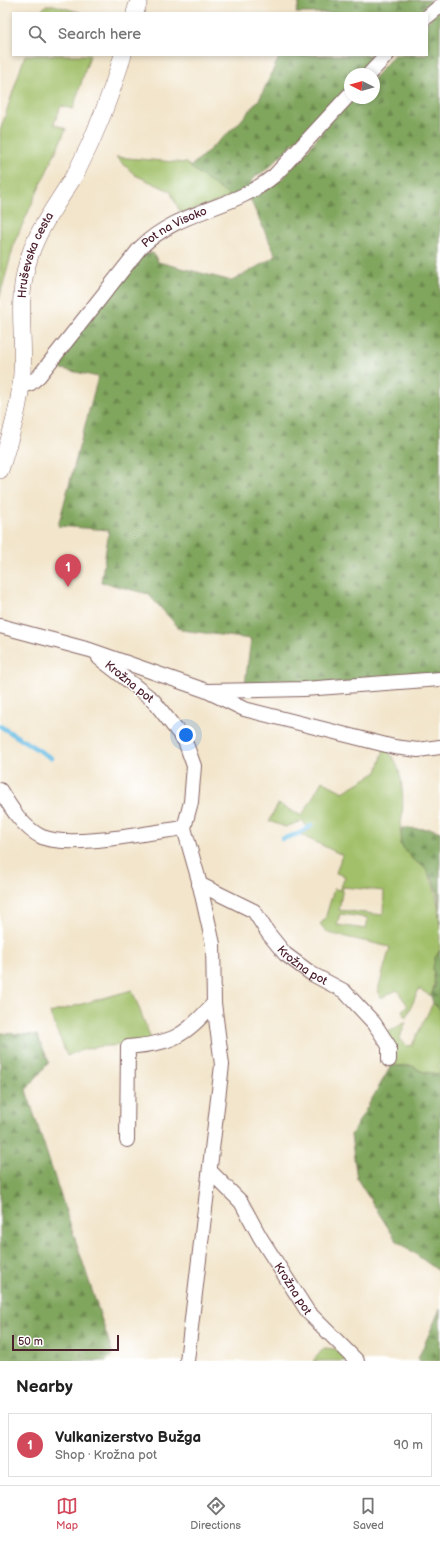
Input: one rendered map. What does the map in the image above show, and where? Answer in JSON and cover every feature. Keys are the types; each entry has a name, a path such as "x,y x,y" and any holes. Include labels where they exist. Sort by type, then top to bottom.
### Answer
{"street":[{"path":"135,12 139,0"},
{"path":"428,16 440,6"},
{"name":"Hruševska cesta","path":"0,470 16,418 21,387 20,302 30,255 45,222 75,173 91,143 123,56"},
{"path":"375,68 386,56"},
{"name":"Pot na Visoko","path":"21,387 31,383 39,376 140,248 153,235 171,224 246,195 261,187 275,176 344,101"},
{"name":"Krožna pot","path":"0,626 90,650 207,692 244,709 394,747 418,750 440,747"},
{"name":"Krožna pot","path":"90,650 153,700 185,741 194,766 192,802 184,828"},
{"name":"Krožna pot","path":"207,692 304,689 440,679"},
{"path":"0,790 16,818 42,837 76,842 184,828 213,944 214,1004 222,1065 186,1361"},
{"name":"Krožna pot","path":"199,884 254,911 268,933 285,954 312,974 344,991 374,1023 386,1040 389,1046 389,1060"},
{"path":"126,1140 128,1047 158,1045 181,1035 197,1023 214,1004"},
{"name":"Krožna pot","path":"210,1171 241,1202 260,1237 308,1312 357,1361"}],"green space":[{"path":"300,0 432,0 420,12 296,12"},
{"path":"46,5 54,5 78,12 41,12"},
{"path":"440,9 440,677 296,685 290,681 280,682 276,686 245,684 251,639 181,630 148,594 101,582 109,530 58,526 98,377 53,367 140,255 153,253 158,262 232,281 276,256 250,199 265,191 283,178 307,151 330,121 349,104 380,104 380,71 393,56 428,56 428,21"},
{"path":"25,56 90,56 73,109 61,106 54,124 66,129 15,241 0,296 0,131"},
{"path":"280,56 377,56 366,68 344,68 344,91 267,169 251,180 253,188 231,197 190,167 238,124 260,98"},
{"path":"116,157 186,163 231,197 181,214 170,191 135,175"},
{"path":"384,749 395,761 401,779 403,799 400,832 411,856 425,868 430,877 434,886 438,907 440,950 436,961 433,990 431,996 419,989 406,1018 402,1010 408,1006 397,990 381,998 378,990 390,947 328,933 320,924 325,919 334,889 340,890 345,876 336,873 342,855 301,835 309,830 303,821 285,827 269,821 278,804 302,816 322,781 343,792 377,772","holes":["343,887 384,891 383,915 339,910","340,914 368,918 366,929 337,925"]},
{"path":"402,828 432,829 440,832 440,924 438,895 433,880 424,867 413,860 400,844"},
{"path":"440,950 440,1010 433,1003 431,996 435,985 433,968 435,958"},
{"path":"132,990 153,1044 98,1047 67,1056 50,1013"},
{"path":"433,1003 440,1010 440,1074 423,1072 412,1066 391,1066 383,1035 406,1022 399,1039 407,1046 412,1045"},
{"path":"0,1033 37,1035 49,1062 26,1090 113,1354 106,1361 0,1361"},
{"path":"391,1066 412,1066 423,1072 440,1074 440,1272 396,1240 357,1179 351,1135"},
{"path":"440,1309 440,1361 417,1361"},
{"path":"324,1348 336,1349 348,1361 313,1361"}],"waterway":[{"path":"0,726 51,758"},
{"path":"282,839 298,834 311,826"}],"place":[{"name":"Vulkanizerstvo Bužga","path":"68,587"}]}
